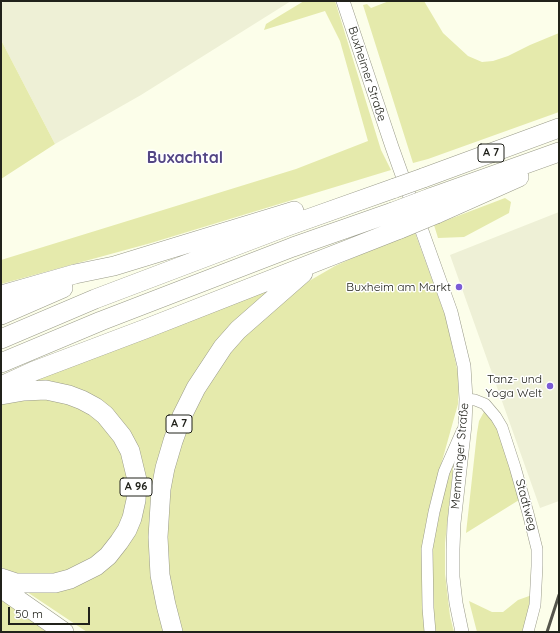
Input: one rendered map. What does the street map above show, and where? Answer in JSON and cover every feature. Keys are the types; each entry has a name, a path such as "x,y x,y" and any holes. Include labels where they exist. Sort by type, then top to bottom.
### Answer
{"highway":[{"name":"A 7","path":"1,339 95,299 285,227 559,128"},
{"name":"A 7","path":"1,386 34,371 400,229 433,206 559,152"},
{"name":"A 7","path":"1,363 116,315 293,247 393,212 433,206 510,182 559,157"},
{"path":"1,295 75,274 114,266 298,210 395,188"},
{"name":"A 7","path":"173,632 160,575 158,537 159,509 165,468 182,416 196,388 238,330 314,263"},
{"path":"1,315 114,266"},
{"name":"A 96","path":"1,395 24,391 46,390 69,395 95,407 105,415 122,436 130,451 137,480 136,500 132,518 127,530 108,556 96,566 77,576 55,583 16,583 1,578"},
{"path":"1,588 64,632"}],"street":[{"name":"Buxheimer Straße","path":"343,1 392,147"},
{"name":"Memminger Straße","path":"392,147 451,312 464,366 466,399 465,425 454,523 453,549 453,577 456,603 462,632"},
{"name":"Stadtweg","path":"466,399 475,400 485,404 502,427 528,513 537,549 537,566 535,605 528,632"},
{"path":"430,632 427,549 444,472 465,425"}],"shaded area":[{"path":"5,1 291,1 141,95 55,144 1,40 1,4"},
{"path":"559,212 559,501 540,508 450,255"}],"green space":[{"path":"304,1 335,1 381,150 391,170 151,243 1,284 1,260 296,169 368,141 340,41 325,11 264,30 266,24"},
{"path":"389,1 424,1 443,33 468,56 482,62 493,61 508,56 559,33 559,112 413,163 363,5 367,4 371,8"},
{"path":"1,40 55,144 1,179"},
{"path":"505,198 511,202 509,213 464,237 438,238 434,225"},
{"path":"414,230 446,318 459,378 458,404 430,504 426,524 423,550 426,632 181,632 166,560 170,477 196,402 237,342 297,288 335,266"},
{"path":"276,285 162,455 167,632 87,632 24,590 38,592 129,540 132,439 35,383 34,380"},
{"path":"55,398 96,415 121,447 129,488 120,529 98,556 66,574 15,574 1,567 1,401"},
{"path":"485,410 496,425 519,500 466,533 477,433 479,421"},
{"path":"455,453 445,543 445,574 450,616 454,632 435,632 432,607 433,546 445,485"},
{"path":"532,595 524,632 477,632 469,601 492,612 503,612 518,600"},
{"path":"1,597 52,632 1,632"}],"railway":[{"path":"547,632 559,595"}],"place":[{"name":"Buxheim am Markt","path":"459,287"},
{"name":"Tanz- und Yoga Welt","path":"550,386"}],"district":[{"name":"Buxachtal","path":"185,158"}]}
